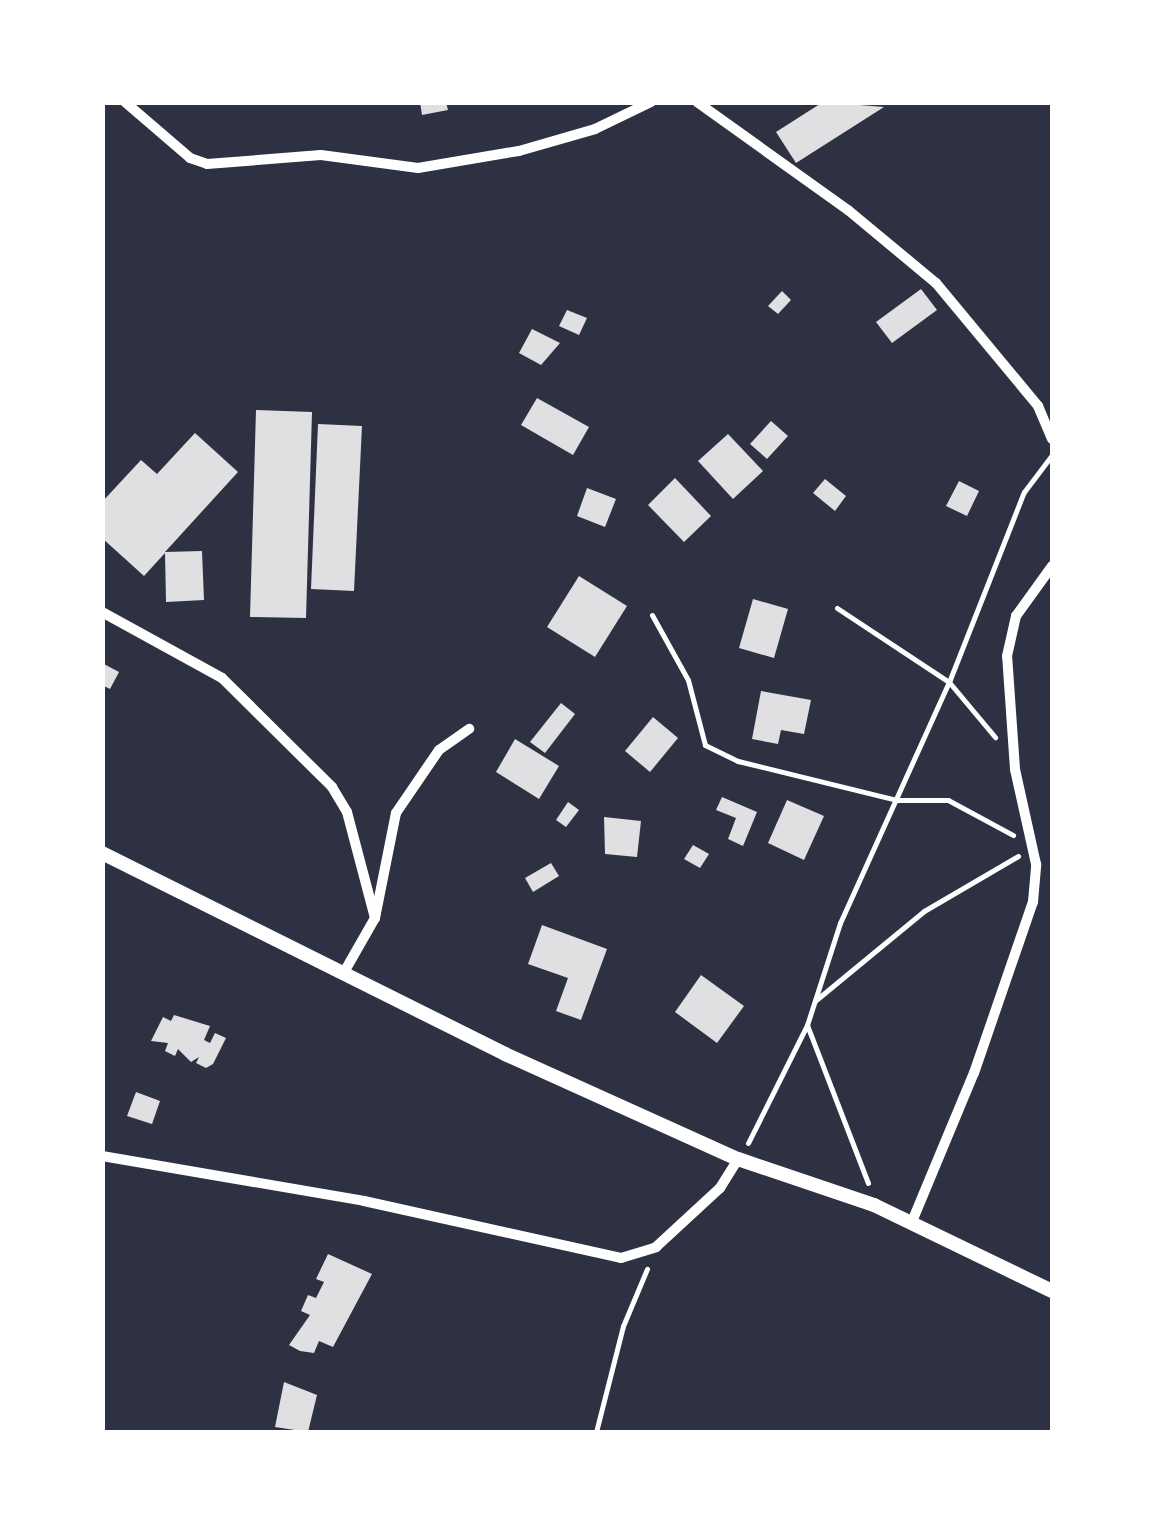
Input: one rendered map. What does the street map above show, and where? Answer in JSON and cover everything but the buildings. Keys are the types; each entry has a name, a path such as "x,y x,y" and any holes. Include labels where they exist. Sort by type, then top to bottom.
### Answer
{"street":[{"path":"125,102 190,158 207,164 321,155 418,168 519,151 595,129 650,102"},
{"path":"697,102 848,210 936,283 1038,406 1052,438"},
{"path":"910,1224 1024,934 1033,902 1034,847 1015,769 1007,656 1016,616 1052,566"},
{"path":"102,612 222,678 332,787 347,812 375,918"},
{"path":"343,974 375,918 396,813 440,750 469,729"},
{"path":"102,853 343,974 738,1158 874,1205 1052,1291"},
{"path":"102,1156 364,1201 590,1256 621,1258 656,1246 720,1188 738,1158"}],"path":[{"path":"738,1158 780,1090 807,1025 840,923 948,682 1024,492 1052,455"},
{"path":"837,608 948,682 983,717 1015,769"},
{"path":"652,615 688,680 705,745 738,761 897,800 948,800 1034,847"},
{"path":"814,1002 924,912 1034,847"},
{"path":"807,1025 874,1205"},
{"path":"596,1432 623,1326 656,1246"}]}
